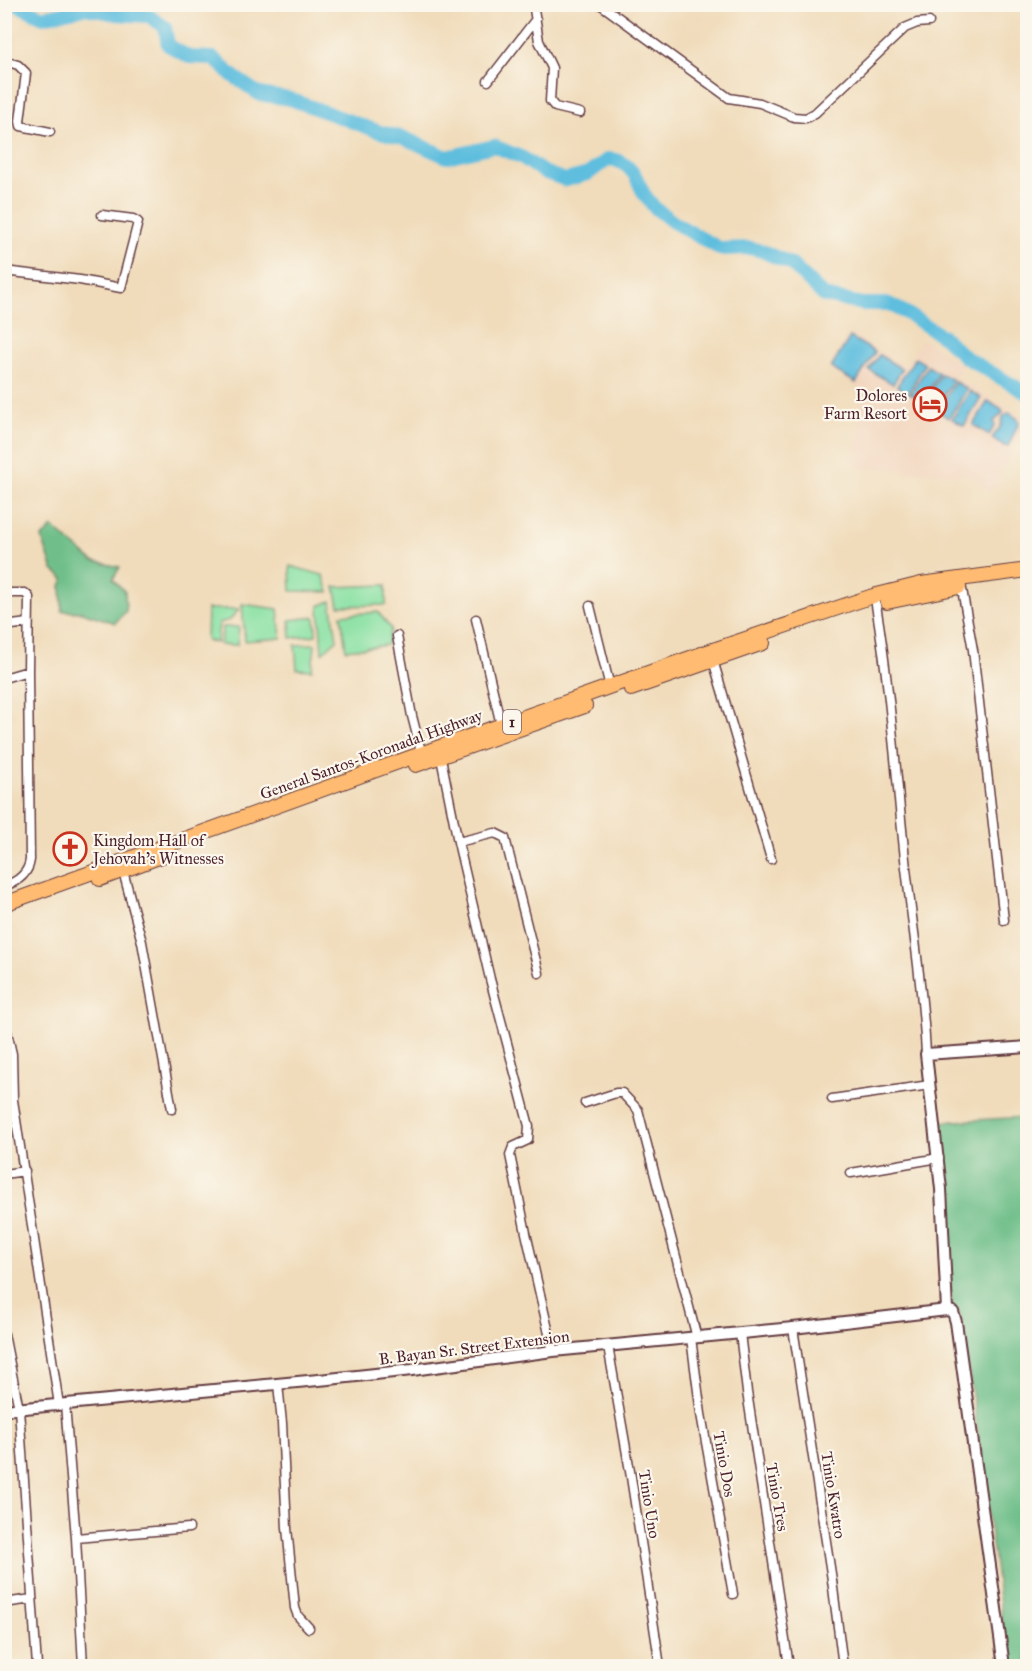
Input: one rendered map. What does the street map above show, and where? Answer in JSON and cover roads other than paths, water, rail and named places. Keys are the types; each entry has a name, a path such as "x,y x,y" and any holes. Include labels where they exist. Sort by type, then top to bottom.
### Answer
{"highway":[{"name":"General Santos-Koronadal Highway","path":"4,911 123,871 439,752 713,660 902,589 961,582 1028,570"},
{"name":"General Santos-Koronadal Highway","path":"439,752 501,725 828,616 961,582 1028,579"},
{"name":"General Santos-Koronadal Highway","path":"4,904 423,758"}],"street":[{"path":"536,4 534,9 539,41 552,68 550,101 555,107 580,113"},
{"path":"600,4 729,98 760,103 776,111 800,118 815,113 906,28 917,23 929,22"},
{"path":"488,81 536,19"},
{"path":"4,61 22,67 26,73 21,126 50,132"},
{"path":"4,270 80,279 121,288 138,222 133,219 102,215"},
{"path":"961,582 973,650 1004,920"},
{"path":"4,886 15,882 26,873 30,860 28,595 6,593"},
{"path":"876,605 894,739 909,891 922,981 926,1054 939,1158 947,1310 953,1312 956,1318 1004,1666"},
{"path":"590,606 610,687"},
{"path":"476,620 501,725"},
{"path":"4,626 28,623"},
{"path":"397,636 412,716 423,758"},
{"path":"713,660 771,859"},
{"path":"4,678 28,671"},
{"path":"439,752 458,842 529,1126 528,1140 513,1147 510,1155 553,1351"},
{"path":"458,842 495,833 505,838 539,973"},
{"path":"123,871 142,942 172,1109"},
{"path":"4,1019 12,1054 13,1100 62,1405 76,1538 83,1666"},
{"path":"926,1054 1028,1047"},
{"path":"832,1099 930,1084"},
{"name":"Tinio Dos","path":"585,1103 622,1093 638,1110 694,1338 701,1414 733,1594"},
{"path":"851,1173 939,1158"},
{"path":"4,1173 25,1171"},
{"name":"B. Bayan Sr. Street Extension","path":"4,1410 412,1370 553,1351 793,1328 947,1310"},
{"name":"Tinio Kwatro","path":"793,1328 831,1570 843,1666"},
{"name":"Tinio Tres","path":"740,1333 748,1403 789,1666"},
{"path":"4,1334 19,1408 37,1666"},
{"name":"Tinio Uno","path":"608,1346 660,1666"},
{"path":"278,1384 282,1423 286,1528 295,1608 298,1617 309,1628"},
{"path":"76,1538 189,1528"},
{"path":"4,1603 32,1599"}],"water":[{"path":"850,337 875,352 856,383 831,368"},
{"path":"879,355 902,369 893,384 869,370"},
{"path":"915,358 925,364 908,393 897,386"},
{"path":"928,366 939,373 922,401 910,394"},
{"path":"941,374 953,380 935,409 924,402"},
{"path":"955,382 967,389 949,418 937,411"},
{"path":"970,391 981,398 964,426 952,419"},
{"path":"988,401 1003,413 994,421 995,425 989,435 973,425"},
{"path":"1009,413 1018,419 1019,423 1008,446 1004,446 992,438 1001,426 1003,417"}],"waterway":[{"path":"15,4 43,17 85,8 115,14 149,16 165,27 168,45 189,57 213,58 233,76 259,94 290,99 380,132 404,138 447,157 494,146 523,158 543,172 566,180 588,174 608,159 616,160 627,166 635,175 644,194 654,207 673,222 701,238 721,249 750,248 791,264 824,296 863,304 889,304 945,338 965,357 1028,394"}],"place":[{"name":"Dolores Farm Resort","path":"930,404"},
{"name":"Kingdom Hall of Jehovah's Witnesses","path":"70,849"}]}
